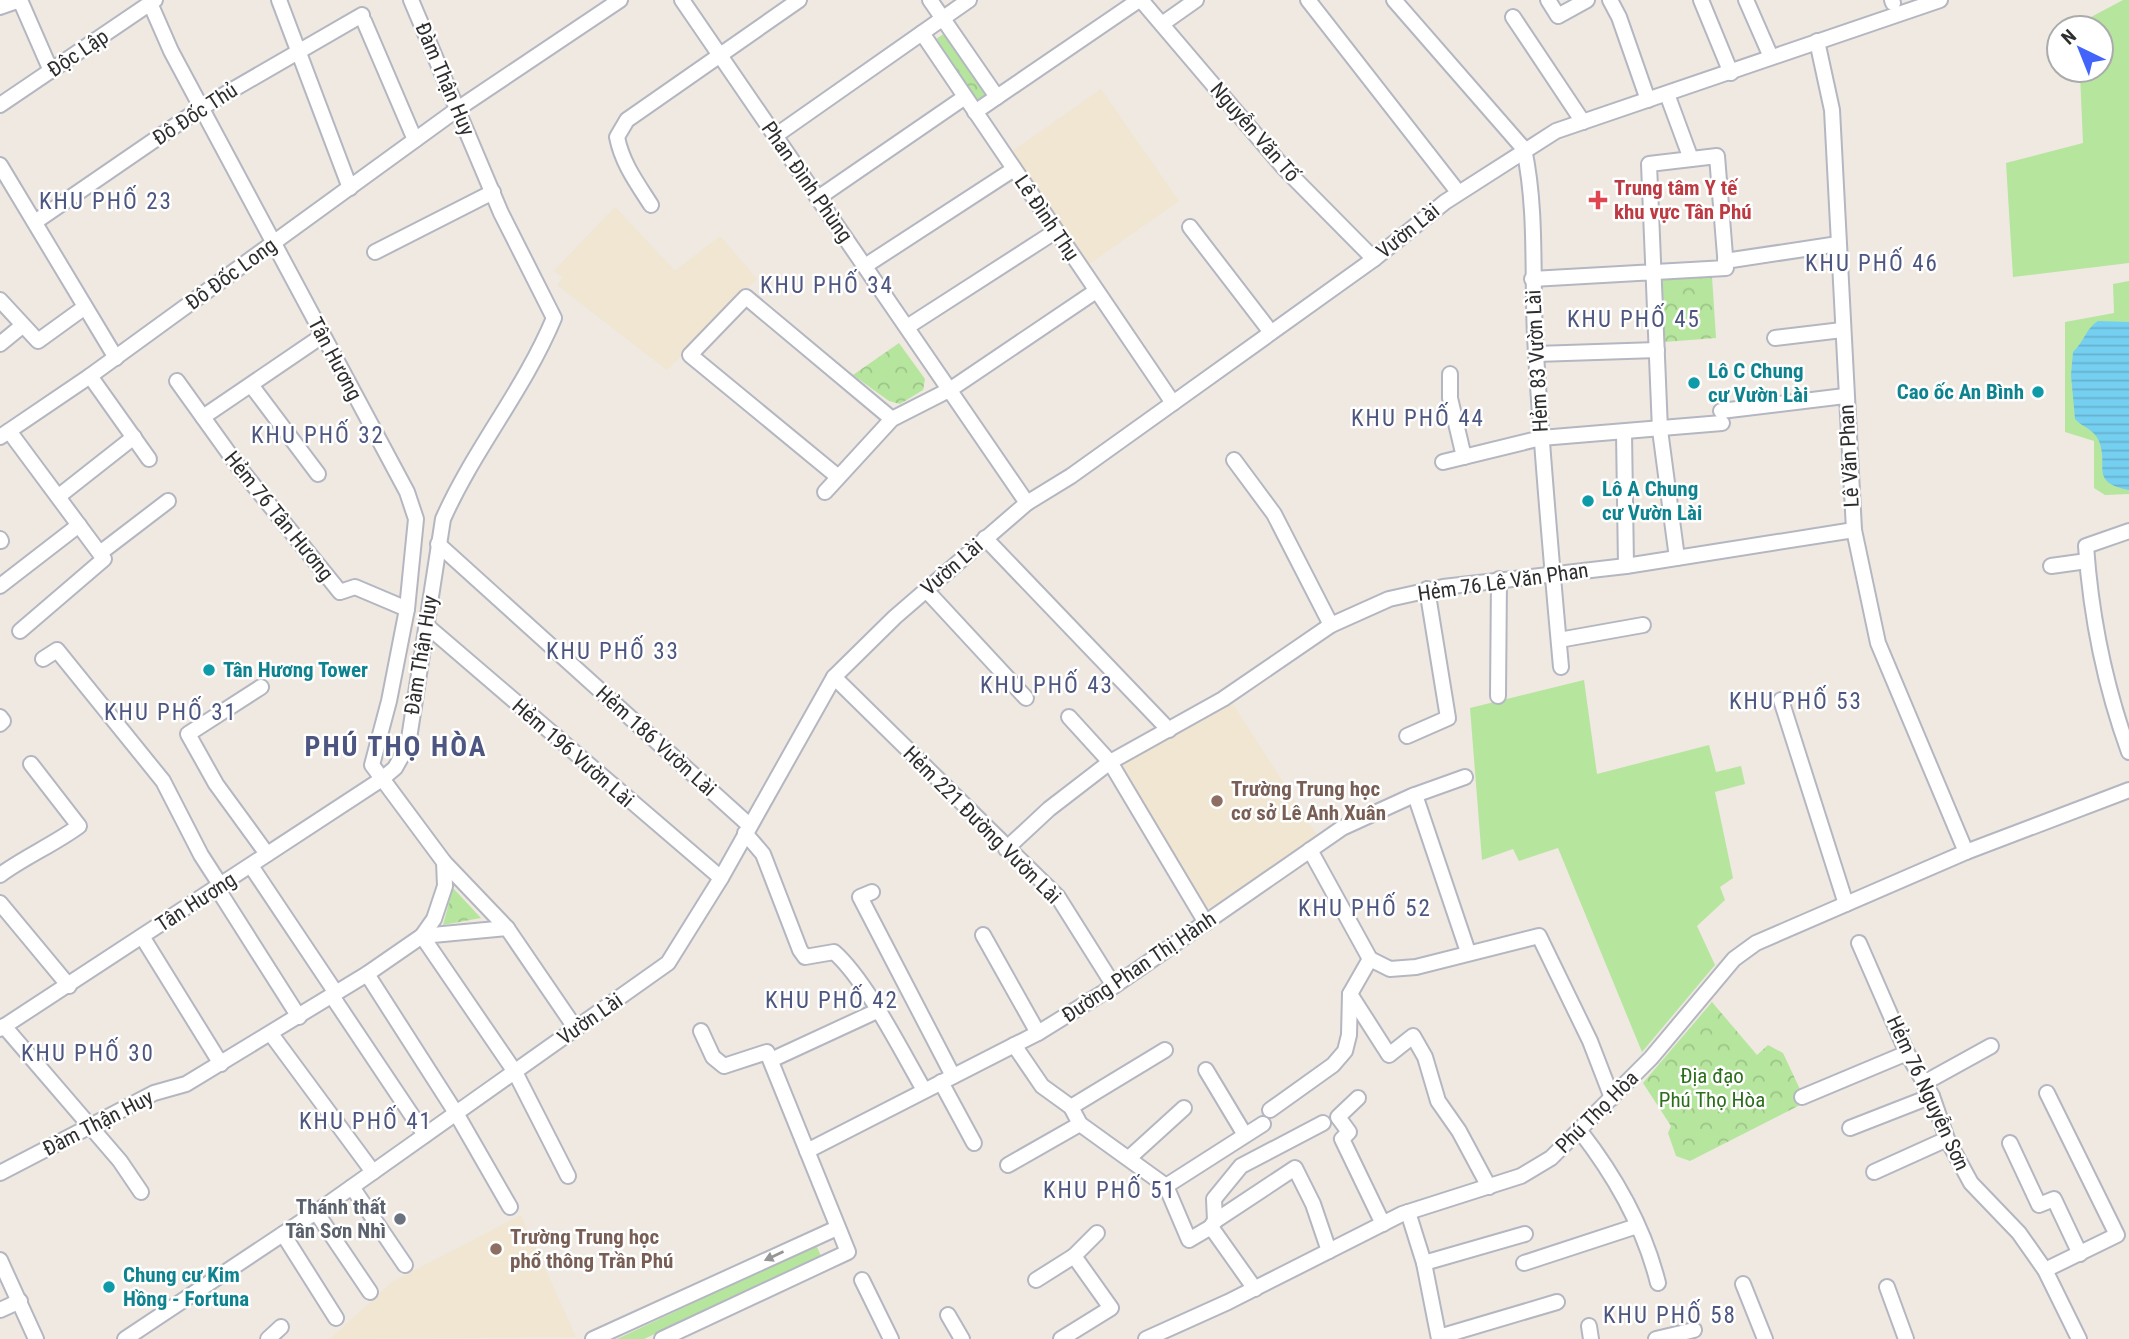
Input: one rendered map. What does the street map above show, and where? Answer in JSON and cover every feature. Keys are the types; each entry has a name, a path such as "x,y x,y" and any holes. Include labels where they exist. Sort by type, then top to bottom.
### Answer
{"street":[{"path":"0,8 20,0 51,71"},
{"path":"279,0 349,188"},
{"name":"Đàm Thận Huy","path":"382,779 396,768 408,745 443,519 455,492 538,356 554,318 493,192 411,0"},
{"name":"Đô Đốc Long","path":"5,434 116,358 459,108 620,0"},
{"name":"Phan Đình Phùng","path":"682,0 1027,503"},
{"path":"651,205 625,165 618,137 636,111 799,0"},
{"path":"930,0 997,97"},
{"path":"775,136 970,0"},
{"path":"975,112 1140,0"},
{"name":"Nguyễn Văn Tố","path":"1140,0 1284,168 1374,259"},
{"path":"1161,24 1196,0"},
{"path":"1308,0 1458,192"},
{"path":"1394,0 1524,149"},
{"path":"1548,0 1558,16 1587,0"},
{"path":"1610,0 1619,17 1648,100"},
{"path":"1701,0 1731,73"},
{"path":"1745,0 1771,57"},
{"name":"Vườn Lài","path":"125,1339 316,1212 668,963 721,878 834,677 926,590 1027,503 1071,476 1374,259 1458,192 1556,131 1940,0"},
{"name":"Độc Lập","path":"0,105 153,2"},
{"name":"Tân Hương","path":"2,1028 382,779 372,765 389,701 407,609 416,519 407,492 171,51 153,2"},
{"path":"1513,17 1583,122"},
{"name":"Đô Đốc Thủ","path":"34,222 201,108 296,51 363,18 415,140"},
{"name":"Lê Đình Thụ","path":"922,33 1173,403"},
{"name":"Lê Văn Phan","path":"1817,41 1832,110 1854,530 1878,643 1966,852"},
{"path":"1667,94 1691,159"},
{"path":"818,198 965,97"},
{"name":"Hẻm 83 Vườn Lài","path":"1524,149 1528,169 1541,438 1551,574 1562,667"},
{"path":"1677,558 1660,430 1649,164 1717,156 1721,265"},
{"path":"0,165 116,358"},
{"path":"865,266 1014,169"},
{"path":"375,252 493,192"},
{"path":"1191,226 1270,331"},
{"path":"907,327 1056,231"},
{"path":"1532,279 1721,265 1838,244"},
{"path":"825,492 892,419 951,389 1096,291"},
{"path":"837,476 690,355 746,297 892,419"},
{"path":"0,300 38,341 85,307"},
{"path":"0,344 22,326"},
{"path":"1775,338 1842,330"},
{"path":"203,418 323,335"},
{"path":"1536,354 1657,350"},
{"path":"1450,374 1450,398 1464,457"},
{"path":"90,376 149,459"},
{"name":"Hẻm 76 Tân Hương","path":"177,381 238,466 340,592 355,587 407,609"},
{"path":"251,385 318,474"},
{"path":"1443,462 1541,438 1660,430 1845,396"},
{"path":"1624,432 1626,566"},
{"path":"5,434 59,496 104,559 97,568 20,631"},
{"path":"59,496 134,437"},
{"path":"1234,460 1274,514 1331,625"},
{"path":"100,553 168,501"},
{"path":"416,519 443,519"},
{"path":"0,586 79,525"},
{"name":"Hẻm 76 Lê Văn Phan","path":"1006,849 1049,809 1110,762 1223,699 1331,625 1390,599 1427,589 1626,566 1854,530"},
{"path":"2129,531 2086,546 2104,666 2129,752"},
{"path":"985,538 1169,730"},
{"name":"Hẻm 186 Vườn Lài","path":"438,544 747,829 763,854 800,950 805,957 812,958 834,952 877,1011"},
{"path":"2051,566 2087,561"},
{"path":"1498,696 1499,579"},
{"path":"1407,736 1448,718 1427,589"},
{"path":"926,590 1026,698"},
{"name":"Hẻm 196 Vườn Lài","path":"426,625 721,878"},
{"path":"1559,640 1643,625"},
{"path":"43,659 57,650 163,781 219,887 299,1017"},
{"name":"Hẻm 221 Đường Vườn Lài","path":"834,677 1006,849 1058,897 1114,986"},
{"path":"261,687 188,734 212,778 267,853"},
{"path":"1781,700 1846,904"},
{"path":"1069,717 1110,762 1206,923"},
{"path":"0,875 24,858 53,845 79,826 32,764"},
{"name":"Đường Phan Thị Hành","path":"807,1151 1038,1033 1114,986 1342,828 1415,795 1465,777"},
{"path":"382,779 444,862 507,928 576,1029"},
{"name":"Phú Thọ Hòa","path":"1146,1339 1255,1289 1408,1212 1521,1176 1551,1158 1651,1058 1738,956 1756,943 1966,852 2129,790"},
{"path":"1415,795 1468,952"},
{"path":"1310,850 1370,959 1390,969 1416,967 1539,936 1590,1041 1612,1098"},
{"name":"Đàm Thận Huy","path":"1,1174 154,1093 186,1084 299,1017 422,936 433,919 445,886 444,862"},
{"path":"251,866 425,1135"},
{"path":"872,892 860,897 947,1079 974,1143"},
{"path":"0,903 69,986"},
{"path":"507,928 422,936 515,1072 568,1176"},
{"path":"984,935 1038,1033"},
{"path":"143,938 221,1064"},
{"name":"Hẻm 76 Nguyễn Sơn","path":"1859,943 1907,1053 1928,1090 1947,1139 1971,1183 2019,1233 2045,1270 2079,1339"},
{"path":"1270,1110 1333,1065 1345,1051 1349,1035 1350,994 1370,959"},
{"path":"367,974 456,1113 510,1208"},
{"path":"1350,994 1389,1055 1413,1036 1425,1057 1438,1101 1459,1131 1489,1187"},
{"path":"771,1060 877,1011 924,1090"},
{"path":"2,1028 120,1161 141,1192"},
{"path":"701,1031 713,1057 724,1066 767,1052 843,1241"},
{"path":"271,1034 373,1172"},
{"path":"1014,1045 1042,1086 1071,1107 1080,1125 1166,1186 1189,1240 1296,1168 1313,1204 1329,1251"},
{"path":"1850,1128 1928,1090 1991,1046"},
{"path":"1071,1107 1165,1050"},
{"path":"1802,1097 1907,1053"},
{"path":"1206,1070 1245,1135"},
{"path":"2045,1270 2117,1235 2047,1093"},
{"path":"1358,1098 1338,1117 1349,1132 1342,1139 1383,1224"},
{"path":"1129,1158 1184,1108"},
{"path":"1255,1289 1213,1224 1214,1199 1241,1166 1323,1123"},
{"path":"1166,1186 1263,1124"},
{"path":"1008,1165 1080,1125"},
{"path":"1580,1131 1611,1173 1648,1246 1658,1283"},
{"path":"1874,1172 1947,1139"},
{"path":"2010,1143 2039,1205 2054,1199 2080,1254"},
{"path":"352,1186 405,1265"},
{"path":"316,1212 370,1292"},
{"path":"1408,1212 1424,1263 1439,1338 1557,1302"},
{"path":"1524,1263 1637,1226"},
{"path":"1036,1280 1074,1256 1097,1233"},
{"path":"283,1234 336,1318"},
{"path":"1424,1263 1525,1234"},
{"path":"593,1339 843,1241"},
{"path":"663,1339 843,1241"},
{"path":"1062,1339 1111,1308 1074,1256"},
{"path":"0,1260 36,1339"},
{"path":"862,1280 890,1339"},
{"path":"1743,1284 1765,1339"},
{"path":"1887,1287 1901,1338"},
{"path":"0,1310 20,1301"},
{"path":"948,1315 961,1339"},
{"path":"268,1339 281,1328"},
{"path":"1656,1339 1694,1330"}],"shaded area":[{"path":"1101,89 1179,201 1089,264 1011,152"},
{"path":"615,207 675,271 720,236 757,279 667,370 557,285 563,277 554,271"},
{"name":"Trường Trung học cơ sở Lê Anh Xuân","path":"1231,701 1319,838 1204,911 1117,765"},
{"name":"Trường Trung học phổ thông Trần Phú","path":"521,1215 576,1337 330,1339 392,1282"}],"green space":[{"path":"2123,0 2129,0 2129,263 2013,277 2006,163 2083,143 2080,84 2115,84 2115,14 2097,14"},
{"path":"945,33 987,94 975,102 933,41"},
{"path":"1712,276 1716,338 1664,342 1660,279"},
{"path":"2129,281 2129,494 2105,495 2094,488 2094,441 2065,432 2065,322 2114,313 2113,284"},
{"path":"899,343 925,379 923,390 900,404 889,401 853,375"},
{"path":"1584,680 1597,774 1709,745 1716,772 1741,766 1745,784 1715,792 1733,878 1720,887 1725,900 1697,926 1715,965 1642,1052 1558,848 1519,861 1513,849 1482,860 1470,708"},
{"path":"453,888 481,918 443,925"},
{"name":"Địa đạo Phú Thọ Hòa","path":"1712,1002 1757,1055 1768,1045 1783,1053 1806,1102 1690,1161 1676,1156 1668,1133 1671,1126 1643,1083"},
{"path":"816,1245 821,1256 644,1339 617,1339"}],"water":[{"path":"2098,321 2129,322 2129,490 2109,483 2105,478 2099,441 2075,419 2071,375 2073,352"}],"place":[{"name":"Trung tâm Y tế khu vực Tân Phú","path":"1598,200"},
{"name":"Lô C Chung cư Vườn Lài","path":"1694,383"},
{"name":"Cao ốc An Bình","path":"2038,392"},
{"name":"Lô A Chung cư Vườn Lài","path":"1588,501"},
{"name":"Tân Hương Tower","path":"209,670"},
{"name":"Trường Trung học cơ sở Lê Anh Xuân","path":"1217,801"},
{"name":"Thánh thất Tân Sơn Nhì","path":"400,1219"},
{"name":"Trường Trung học phổ thông Trần Phú","path":"496,1249"},
{"name":"Chung cư Kim Hồng - Fortuna","path":"109,1287"}],"district":[{"name":"KHU PHỐ 23","path":"106,201"},
{"name":"KHU PHỐ 46","path":"1872,263"},
{"name":"KHU PHỐ 34","path":"827,285"},
{"name":"KHU PHỐ 45","path":"1634,319"},
{"name":"KHU PHỐ 44","path":"1418,418"},
{"name":"KHU PHỐ 32","path":"318,435"},
{"name":"KHU PHỐ 33","path":"613,651"},
{"name":"KHU PHỐ 43","path":"1047,685"},
{"name":"KHU PHỐ 53","path":"1796,701"},
{"name":"KHU PHỐ 31","path":"171,712"},
{"name":"PHÚ THỌ HÒA","path":"396,746"},
{"name":"KHU PHỐ 52","path":"1365,908"},
{"name":"KHU PHỐ 42","path":"832,1000"},
{"name":"KHU PHỐ 30","path":"88,1053"},
{"name":"KHU PHỐ 41","path":"366,1121"},
{"name":"KHU PHỐ 51","path":"1110,1190"},
{"name":"KHU PHỐ 58","path":"1670,1315"}]}
